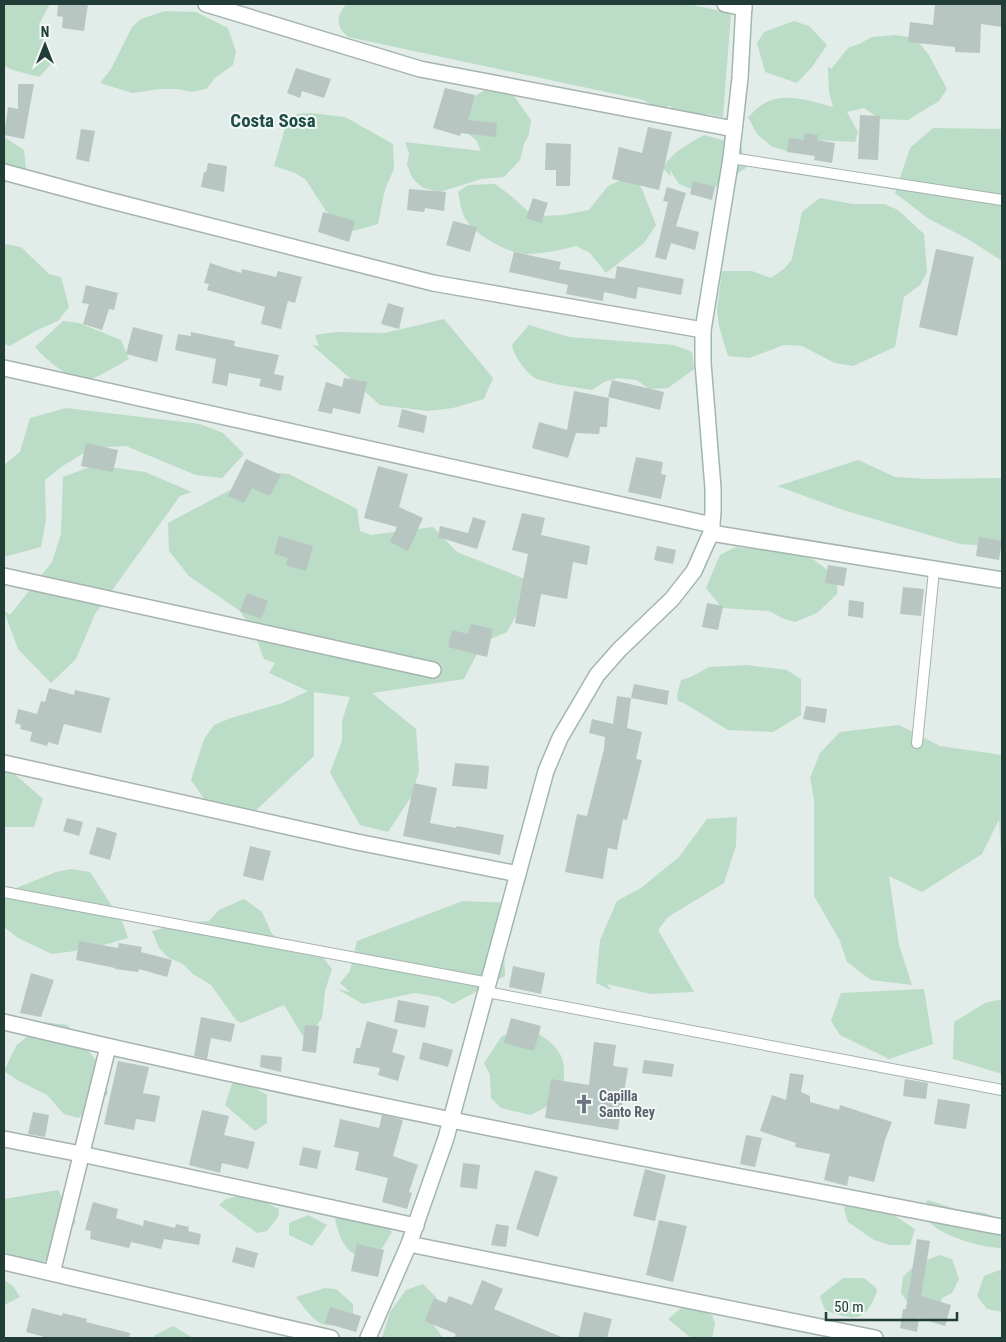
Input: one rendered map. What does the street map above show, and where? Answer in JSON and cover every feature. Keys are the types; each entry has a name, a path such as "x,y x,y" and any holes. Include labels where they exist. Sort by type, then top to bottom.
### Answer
{"street":[{"path":"206,4 420,69 734,129"},
{"path":"368,1338 416,1226 451,1120 546,771 560,738 597,675 619,650 672,599 694,571 711,529 713,488 703,363 703,330 731,158 740,78 744,6 724,4"},
{"path":"4,172 433,283 703,330"},
{"path":"4,368 711,529 934,570 1002,580"},
{"path":"4,576 433,670"},
{"path":"4,763 357,842 518,874"},
{"path":"4,1022 108,1047 451,1120 1002,1227"},
{"path":"52,1273 108,1047"},
{"path":"4,1139 416,1226"},
{"path":"409,1244 875,1338"},
{"path":"4,1262 331,1338"}],"lane":[{"path":"731,158 1002,200"},
{"path":"917,743 934,570"},
{"path":"4,892 1002,1090"}],"green space":[{"path":"4,4 50,4 39,24 51,57 51,64 39,77 4,66"},
{"path":"347,4 688,4 731,13 723,117 707,114 703,118 671,112 671,106 655,109 644,100 348,37 339,24 341,11"},
{"path":"165,11 196,12 228,28 236,52 233,65 215,78 206,89 191,92 178,89 159,89 132,93 100,83 111,69 132,27 141,19"},
{"path":"794,21 809,26 827,45 812,67 797,83 765,72 757,43 764,32"},
{"path":"895,35 915,38 929,55 947,89 939,101 908,120 880,119 864,108 847,112 858,132 855,142 817,140 786,151 771,146 757,134 747,115 749,117 767,102 788,98 833,107 829,92 828,66 831,69 848,48 872,37"},
{"path":"500,83 511,92 531,120 529,134 520,160 504,177 481,179 440,192 423,188 413,179 407,165 409,153 405,142 481,151 476,140 466,132 467,112 469,105 476,95"},
{"path":"311,113 345,117 393,144 394,169 385,189 378,224 353,231 326,211 306,180 295,173 274,166 286,125 297,114"},
{"path":"933,128 1002,129 1002,261 968,239 929,219 895,193 910,148"},
{"path":"704,135 741,145 746,168 710,190 696,191 679,184 670,170 671,177 663,168 676,153"},
{"path":"4,137 24,150 26,169 4,184"},
{"path":"632,175 642,189 656,225 644,243 606,273 590,253 576,246 545,253 526,254 501,247 483,236 469,224 465,218 458,192 468,185 495,184 530,213 540,216 563,215 589,210 608,186"},
{"path":"820,198 853,204 884,204 898,210 924,234 927,272 920,285 904,297 895,347 853,366 835,363 802,346 784,345 749,358 728,356 719,326 717,310 722,271 752,271 771,278 785,268 792,259 802,212"},
{"path":"4,244 21,247 49,274 61,277 69,307 58,321 37,330 10,346 4,344"},
{"path":"444,319 493,378 484,399 453,408 428,411 380,405 312,345 319,346 315,335 336,332 385,333"},
{"path":"63,321 79,323 121,340 129,359 92,379 81,380 67,374 35,347"},
{"path":"529,325 569,337 674,345 692,352 694,369 668,388 649,389 637,380 618,378 604,382 592,390 543,381 533,377 525,370 512,345"},
{"path":"66,408 200,424 223,433 244,454 222,478 196,475 126,446 92,448 61,467 45,480 46,520 41,547 4,557 4,465 20,452 30,418"},
{"path":"858,460 895,477 927,479 1002,478 1002,547 960,544 843,510 769,483 778,486"},
{"path":"95,465 145,472 192,492 180,496 95,614 76,659 51,683 18,649 4,611 10,615 52,562 61,534 63,477"},
{"path":"264,472 289,474 357,509 360,531 371,535 433,527 457,552 525,579 527,596 507,632 483,642 464,679 372,693 416,729 419,771 411,797 388,832 360,825 330,773 342,741 342,721 350,697 314,692 314,756 254,812 209,806 191,780 204,739 214,725 231,718 283,703 308,691 269,673 275,663 264,659 254,632 240,611 189,576 169,551 168,523"},
{"path":"736,547 754,549 790,548 814,560 838,578 837,594 817,613 795,622 769,611 722,608 706,588 720,555"},
{"path":"747,665 787,670 801,679 801,715 773,732 728,730 678,701 677,696 681,680 709,667"},
{"path":"899,725 940,746 1002,755 1002,868 999,820 982,854 922,892 889,876 899,945 912,985 871,980 847,962 840,941 814,896 814,799 810,778 820,753 840,732"},
{"path":"4,765 43,799 34,827 4,827"},
{"path":"737,817 736,846 724,883 668,917 658,930 694,992 651,994 607,984 611,990 596,983 600,940 617,901 641,888 679,857 707,819"},
{"path":"71,869 90,872 123,923 128,938 90,949 52,954 18,938 4,927 4,893 56,872"},
{"path":"244,899 262,912 272,934 289,945 315,947 332,969 325,991 322,1018 306,1041 284,1005 241,1023 236,1020 211,985 193,974 183,964 169,958 159,948 152,931 184,923 209,921 219,910"},
{"path":"463,901 509,903 504,948 505,976 453,1004 439,997 415,993 363,1004 337,989 350,992 340,983 350,971 357,941"},
{"path":"924,989 933,1044 889,1059 840,1035 831,1021 841,993"},
{"path":"1002,999 1002,1074 953,1059 954,1022 985,1003"},
{"path":"44,1022 67,1025 101,1066 108,1094 78,1118 64,1114 47,1095 4,1071 16,1046"},
{"path":"527,1027 537,1032 554,1046 560,1054 564,1065 564,1077 557,1097 549,1105 530,1115 501,1108 491,1098 490,1075 484,1063 502,1036"},
{"path":"243,1081 267,1095 267,1123 255,1131 225,1105 232,1084"},
{"path":"58,1190 76,1222 52,1257 37,1265 4,1252 4,1199"},
{"path":"850,1195 874,1209 895,1216 915,1229 910,1245 890,1245 874,1240 848,1222 844,1209"},
{"path":"238,1196 264,1202 279,1209 278,1217 267,1231 257,1233 219,1205 226,1199"},
{"path":"928,1200 956,1209 985,1213 1002,1220 1002,1248 969,1242 935,1227 918,1211"},
{"path":"364,1208 377,1215 392,1232 380,1252 361,1256 346,1247 340,1236 335,1219"},
{"path":"308,1215 327,1225 312,1246 289,1235 289,1223"},
{"path":"939,1255 952,1259 959,1279 952,1293 942,1298 939,1306 908,1303 901,1293 903,1277 915,1265"},
{"path":"1002,1269 1002,1312 987,1309 977,1296 984,1276"},
{"path":"843,1278 864,1278 876,1288 877,1291 872,1302 863,1315 857,1317 843,1316 825,1310 820,1296"},
{"path":"4,1280 13,1286 20,1297 4,1305"},
{"path":"423,1284 436,1297 429,1318 443,1338 382,1338 390,1312 406,1290"},
{"path":"325,1288 336,1289 353,1304 353,1314 334,1325 320,1323 308,1313 296,1297"},
{"path":"686,1304 712,1315 715,1324 712,1338 691,1338 668,1319"},
{"path":"173,1326 193,1338 154,1338 155,1335"}],"building":[{"path":"58,4 88,4 84,31 62,28 63,17 57,16"},
{"path":"935,4 1002,4 1002,27 981,24 980,53 955,52 955,47 908,42 910,22 933,25"},
{"path":"296,68 331,79 324,98 302,91 300,98 287,93"},
{"path":"18,84 34,84 24,139 4,135 8,107 18,109"},
{"path":"445,88 475,95 468,120 497,123 496,137 461,133 460,136 433,128"},
{"path":"860,115 880,116 878,160 858,159"},
{"path":"648,127 672,132 659,190 612,179 619,147 642,153"},
{"path":"81,129 95,131 89,162 76,159"},
{"path":"805,133 818,135 817,140 835,143 832,163 814,160 815,156 787,152 789,138 804,140"},
{"path":"546,143 571,144 570,186 556,186 556,170 545,170"},
{"path":"208,163 227,166 224,192 201,187"},
{"path":"693,181 715,187 712,200 690,194"},
{"path":"667,187 686,193 676,226 699,232 695,250 671,243 666,260 655,257 668,202 663,201"},
{"path":"409,189 446,192 444,211 425,208 424,212 407,210"},
{"path":"533,198 548,203 541,223 526,218"},
{"path":"323,212 355,221 349,242 318,232"},
{"path":"453,221 477,227 470,252 446,245"},
{"path":"936,249 974,257 957,336 919,327"},
{"path":"514,252 561,262 559,269 615,279 617,266 684,279 681,295 638,287 636,299 604,292 603,301 566,294 568,285 509,272"},
{"path":"210,263 241,273 242,269 276,277 278,271 302,277 295,303 288,301 281,329 261,324 265,307 207,290 209,284 204,283"},
{"path":"86,285 118,293 114,310 109,309 102,330 83,324 89,304 82,303"},
{"path":"388,303 404,308 399,329 381,324"},
{"path":"133,327 163,335 157,362 126,354"},
{"path":"191,332 235,341 234,346 279,355 274,374 284,376 281,391 259,386 261,379 229,373 227,386 212,383 216,359 175,350 178,334 191,336"},
{"path":"344,378 367,382 360,414 333,408 332,414 318,411 326,382 342,387"},
{"path":"612,380 664,392 660,410 608,397"},
{"path":"574,391 609,398 607,427 600,427 599,434 576,433 568,458 532,448 539,422 567,430"},
{"path":"402,409 427,416 424,433 398,427"},
{"path":"86,443 118,450 113,472 81,466"},
{"path":"636,457 663,462 661,474 666,475 661,499 628,492"},
{"path":"246,459 281,475 270,496 252,488 244,503 228,496"},
{"path":"378,466 408,474 399,507 423,518 408,551 390,542 397,527 364,518"},
{"path":"522,513 545,518 541,535 590,546 587,565 573,562 567,599 541,594 535,627 515,623 528,554 512,550"},
{"path":"473,517 486,521 477,549 438,537 440,526 468,533"},
{"path":"279,536 313,546 306,571 286,565 288,558 274,554"},
{"path":"979,537 1002,541 999,560 976,556"},
{"path":"657,546 676,550 673,564 654,560"},
{"path":"828,565 847,568 844,586 825,583"},
{"path":"903,587 924,589 921,616 900,614"},
{"path":"247,593 268,601 261,619 240,611"},
{"path":"849,600 864,602 863,618 848,616"},
{"path":"707,603 723,606 718,630 702,627"},
{"path":"471,624 493,629 487,657 448,647 452,630 468,634"},
{"path":"634,684 669,691 667,705 631,698"},
{"path":"49,688 74,695 75,690 110,698 101,733 64,724 58,745 48,742 47,746 30,741 32,732 20,729 21,725 15,723 18,709 37,714 41,701 45,702"},
{"path":"617,696 631,698 627,728 642,732 636,759 642,760 627,820 623,819 617,850 608,848 603,879 565,872 577,814 587,816 604,749 605,737 589,733 592,719 613,724"},
{"path":"806,706 827,709 825,723 803,719"},
{"path":"455,763 489,766 487,789 452,786"},
{"path":"414,783 437,788 430,823 504,835 500,855 403,836"},
{"path":"67,818 83,822 79,836 63,831"},
{"path":"97,827 117,833 110,860 89,854"},
{"path":"250,846 271,851 263,881 243,876"},
{"path":"79,941 118,948 119,943 142,947 141,952 172,960 167,977 139,969 138,972 115,969 76,960"},
{"path":"513,966 545,973 541,994 509,987"},
{"path":"31,973 54,980 41,1017 20,1013"},
{"path":"398,1000 429,1006 425,1028 394,1022"},
{"path":"201,1017 235,1024 231,1042 211,1038 207,1059 194,1056"},
{"path":"511,1018 541,1026 534,1051 504,1043"},
{"path":"367,1021 398,1030 392,1052 405,1056 398,1081 378,1075 380,1068 353,1063 356,1048 360,1048"},
{"path":"305,1025 319,1026 316,1053 302,1051"},
{"path":"423,1042 453,1050 448,1067 419,1059"},
{"name":"Capilla Santo Rey","path":"594,1042 616,1045 613,1066 628,1068 618,1130 545,1118 551,1079 589,1085"},
{"path":"261,1055 282,1057 281,1072 260,1067"},
{"path":"644,1060 674,1064 672,1077 642,1073"},
{"path":"118,1061 149,1067 143,1093 160,1096 155,1122 136,1119 134,1130 104,1124"},
{"path":"790,1073 804,1075 801,1092 810,1096 810,1102 839,1110 840,1105 892,1122 885,1140 874,1182 849,1176 847,1186 824,1180 830,1154 795,1147 796,1143 760,1131 772,1095 786,1100"},
{"path":"905,1079 928,1083 926,1099 903,1096"},
{"path":"938,1099 970,1104 966,1129 934,1124"},
{"path":"202,1110 229,1116 224,1135 255,1142 248,1169 222,1163 220,1173 189,1165"},
{"path":"33,1112 49,1115 45,1137 28,1134"},
{"path":"382,1115 403,1120 393,1156 418,1165 409,1192 412,1193 407,1209 382,1202 388,1178 355,1170 359,1152 334,1147 340,1119 379,1128"},
{"path":"746,1135 762,1138 755,1167 740,1164"},
{"path":"303,1147 321,1151 317,1169 299,1165"},
{"path":"463,1163 480,1165 477,1189 460,1187"},
{"path":"645,1169 666,1175 655,1221 633,1216"},
{"path":"535,1170 558,1177 538,1237 516,1229"},
{"path":"93,1202 118,1209 116,1218 143,1226 144,1220 175,1228 176,1224 189,1227 188,1231 201,1234 199,1245 164,1239 161,1249 131,1242 129,1248 90,1239 91,1231 85,1230"},
{"path":"659,1220 687,1226 673,1282 646,1275"},
{"path":"496,1224 509,1226 506,1247 491,1245"},
{"path":"917,1239 930,1241 921,1296 951,1305 945,1326 919,1318 917,1332 900,1328 903,1309 906,1309"},
{"path":"357,1244 384,1250 378,1277 351,1271"},
{"path":"236,1247 258,1253 254,1268 232,1262"},
{"path":"482,1280 503,1289 494,1309 564,1338 454,1338 456,1334 425,1321 434,1298 446,1303 449,1296 472,1305"},
{"path":"330,1307 361,1316 356,1332 325,1323"},
{"path":"32,1308 62,1316 63,1313 87,1319 86,1322 130,1333 129,1338 48,1338 26,1332"},
{"path":"584,1312 612,1319 607,1338 578,1338"}],"place":[{"name":"Capilla Santo Rey","path":"584,1104"}],"district":[{"name":"Costa Sosa","path":"273,120"}]}
